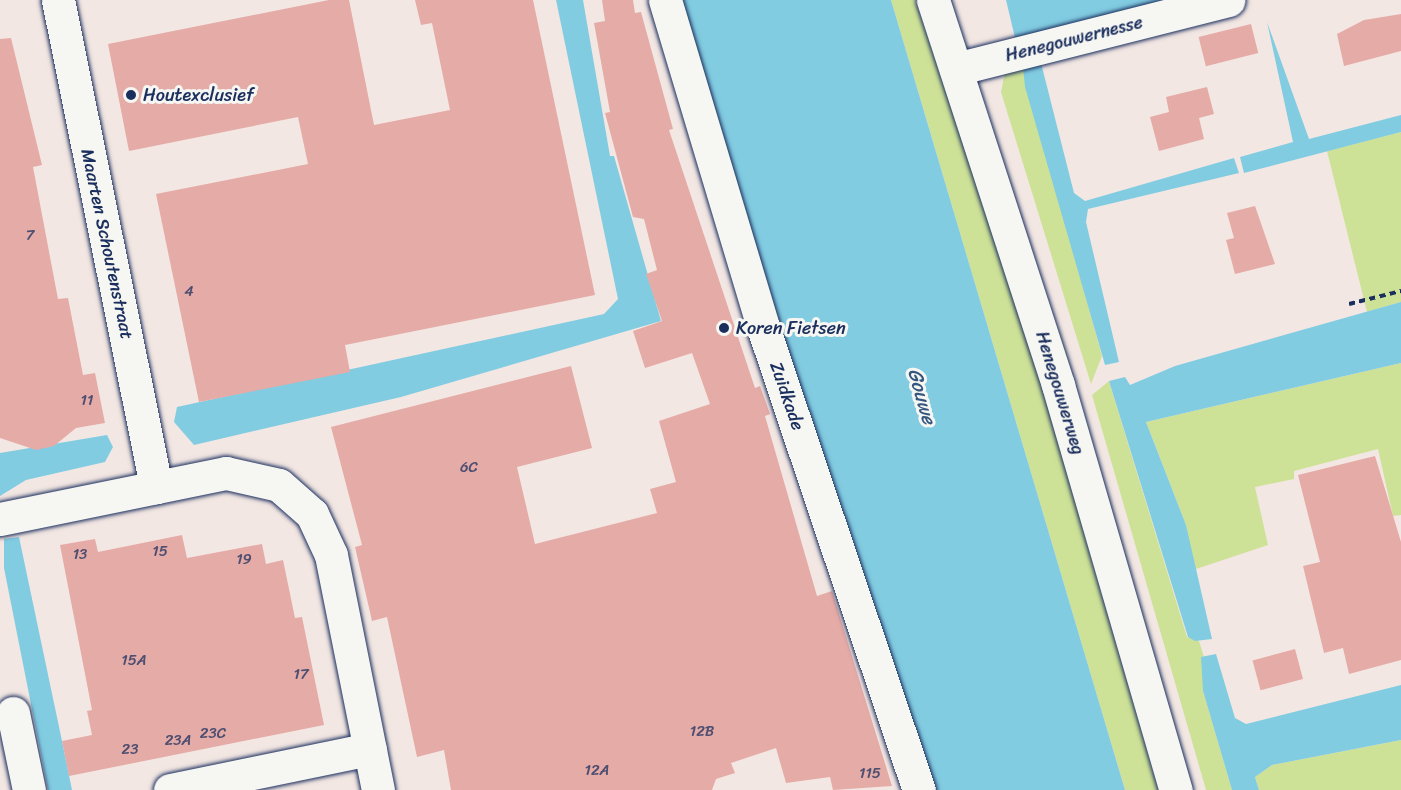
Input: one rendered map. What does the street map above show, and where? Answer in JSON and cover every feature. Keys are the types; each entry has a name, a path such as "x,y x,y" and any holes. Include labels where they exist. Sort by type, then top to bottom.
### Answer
{"street":[{"name":"Maarten Schoutenstraat","path":"58,0 156,487"},
{"name":"Zuidkade","path":"666,0 764,327 919,790"},
{"name":"Henegouwerweg","path":"933,0 1058,386 1176,790"},
{"name":"Henegouwernesse","path":"956,69 1228,0"},
{"path":"0,519 226,473 253,476 279,485 312,514 331,555 378,790"},
{"path":"13,713 29,790"},
{"path":"170,790 370,749"}],"path":[{"path":"1349,304 1401,291"}],"green space":[{"path":"891,0 915,0 1022,319 1158,790 1125,790"},
{"path":"1023,67 1102,356 1091,384 1001,92 1005,72"},
{"path":"1401,132 1401,302 1367,312 1327,151"},
{"path":"1401,363 1401,515 1393,516 1378,449 1294,471 1294,479 1255,487 1268,545 1193,570 1186,525 1146,422"},
{"path":"1109,381 1187,637 1199,641 1204,657 1203,691 1232,790 1206,790 1092,395"},
{"path":"1401,740 1401,790 1259,790 1255,777 1272,765"}],"water":[{"path":"556,0 583,0 610,156 614,156 661,321 401,397 194,445 174,422 177,407 604,314 618,299"},
{"name":"Gouwe","path":"677,0 891,0 1125,790 933,790 737,207"},
{"path":"1006,0 1164,0 1016,42"},
{"path":"1267,22 1309,139 1401,115 1401,132 1244,173 1240,157 1293,142"},
{"path":"1041,63 1074,193 1085,201 1234,158 1239,173 1088,209 1086,222 1119,362 1105,365 1025,87 1023,67"},
{"path":"1401,302 1401,363 1146,422 1186,525 1212,639 1195,641 1188,637 1109,381 1125,377 1130,385 1175,366"},
{"path":"107,435 113,447 105,462 26,480 0,496 0,453"},
{"path":"19,537 72,790 48,790 4,568 4,539"},
{"path":"1216,654 1235,718 1246,724 1401,685 1401,740 1272,765 1255,777 1259,790 1232,790 1203,691 1201,657"}],"building":[{"path":"329,0 349,0 374,125 450,110 432,23 421,25 415,0 533,0 595,295 345,345 350,372 199,402 156,194 308,164 298,117 129,151 108,44"},
{"path":"602,0 633,0 635,13 641,12 673,129 669,130 755,388 760,386 770,414 765,416 817,596 832,591 892,786 833,790 830,777 786,783 776,748 731,763 735,773 716,779 712,790 451,790 444,750 417,757 387,617 372,621 355,547 362,545 331,427 571,366 592,448 517,467 535,544 657,513 650,489 676,482 659,421 710,404 692,353 645,368 633,331 662,321 646,274 657,270 644,219 633,217 605,113 610,112 594,23 605,21"},
{"path":"1401,14 1401,51 1344,66 1337,34 1364,20"},
{"path":"1251,24 1258,53 1206,66 1199,37"},
{"path":"11,38 42,165 33,167 58,299 68,298 83,375 95,373 105,423 76,428 54,446 36,450 0,438 0,39"},
{"path":"1207,87 1214,114 1199,118 1204,139 1159,151 1150,117 1169,112 1166,97"},
{"path":"1255,206 1275,264 1235,274 1226,240 1234,238 1227,213"},
{"path":"1375,456 1401,542 1401,660 1349,674 1343,648 1324,653 1303,566 1320,562 1298,475"},
{"path":"182,535 187,558 262,544 266,564 283,560 295,618 302,617 324,725 69,776 62,741 92,735 87,711 92,710 60,545 95,539 98,552"},
{"path":"1295,649 1303,679 1261,690 1252,660"}],"place":[{"name":"Houtexclusief","path":"131,95"},
{"name":"Koren Fietsen","path":"724,328"}]}
